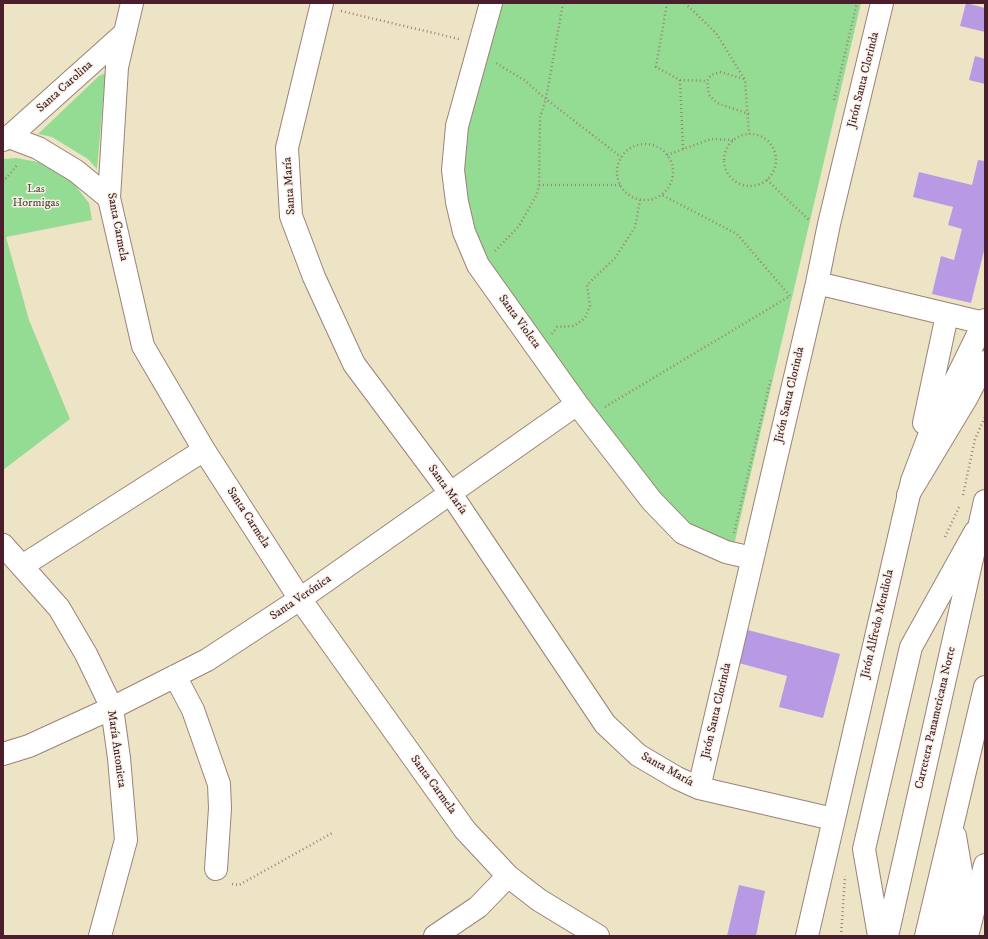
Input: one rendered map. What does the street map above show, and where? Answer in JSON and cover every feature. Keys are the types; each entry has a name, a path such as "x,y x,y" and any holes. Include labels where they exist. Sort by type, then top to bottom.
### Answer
{"main road":[{"name":"Santa Carmela","path":"132,3 117,67 109,198 143,346 204,450 300,599 465,830 508,876 538,900 598,936"},
{"name":"Santa Violeta","path":"491,3 485,52 457,134 453,170 457,202 462,225 478,265 577,404 652,501 683,533 726,552 752,558"},
{"name":"Jirón Santa Clorinda","path":"699,788 817,283 829,224 882,3"},
{"name":"Santa María","path":"322,4 287,148 291,216 314,277 354,364 451,494 605,724 638,755 677,778 699,788 833,819"},
{"name":"Santa Carolina","path":"6,138 125,33"},
{"path":"6,138 38,148 76,171 109,198"},
{"path":"817,283 947,315 984,321"},
{"path":"910,488 947,315"},
{"name":"Jirón Alfredo Mendiola","path":"807,936 910,488 932,428 984,321"},
{"path":"910,488 967,397 985,362"},
{"name":"Santa Verónica","path":"3,754 29,746 112,708 207,660 300,599 577,404"},
{"path":"22,566 204,450"},
{"name":"Carretera Panamericana Norte","path":"887,936 985,501"},
{"path":"879,936 864,849 911,647 979,526"},
{"name":"María Antonieta","path":"3,545 62,613 86,654 112,708 119,758 126,840 100,936"},
{"path":"175,676 193,710 219,784 220,808 216,869"},
{"path":"926,936 982,708 985,687"},
{"path":"948,936 961,871 953,827"},
{"path":"967,936 985,865"},
{"path":"435,936 478,907 508,876"}],"path":[{"path":"494,252 519,226 537,194 539,185 540,117 546,99 563,3"},
{"path":"666,3 656,67 680,80 707,81"},
{"path":"685,3 716,33 744,80 749,134"},
{"path":"834,104 857,3"},
{"path":"322,4 485,52 524,80 546,99 621,157"},
{"path":"744,80 720,72 711,76 707,81 709,95 717,103 748,114"},
{"path":"680,80 683,149"},
{"path":"667,155 711,139 733,140 749,134 759,135 770,143 776,155 775,169 768,180 755,186 742,185 730,177 724,165 725,151 733,140"},
{"path":"648,144 657,147 667,155 673,166 673,174 668,190 662,195 651,200 640,200 625,192 620,185 617,176 617,167 621,157 628,149 638,145 648,144"},
{"path":"3,182 18,164"},
{"path":"768,180 807,219 829,224"},
{"path":"539,185 620,185"},
{"path":"662,195 737,234 790,296"},
{"path":"550,335 558,327 574,326 585,318 590,306 587,285 615,258 634,227 640,200"},
{"path":"806,227 809,212"},
{"path":"788,304 792,289"},
{"path":"601,410 790,296"},
{"path":"734,534 772,373"},
{"path":"975,439 985,417"},
{"path":"216,869 229,884 239,886 334,832"}],"green space":[{"path":"500,3 861,3 734,545 685,524 652,491 484,260 464,214 460,177 465,130"},
{"path":"105,73 97,169 88,159 52,137 38,134 99,76"},
{"name":"Las Hormigas","path":"16,158 43,163 70,179 89,203 92,220 6,237 29,320 70,419 3,470 3,159"}],"building":[{"path":"966,3 985,8 985,32 960,26"},
{"path":"975,56 985,59 985,84 969,80"},
{"path":"978,160 985,161 985,247 971,303 932,294 941,256 954,260 962,229 948,225 953,207 913,197 919,172 972,185"},
{"path":"744,629 840,654 823,718 779,707 787,676 735,662"},
{"path":"739,885 765,891 756,936 727,936"}]}
